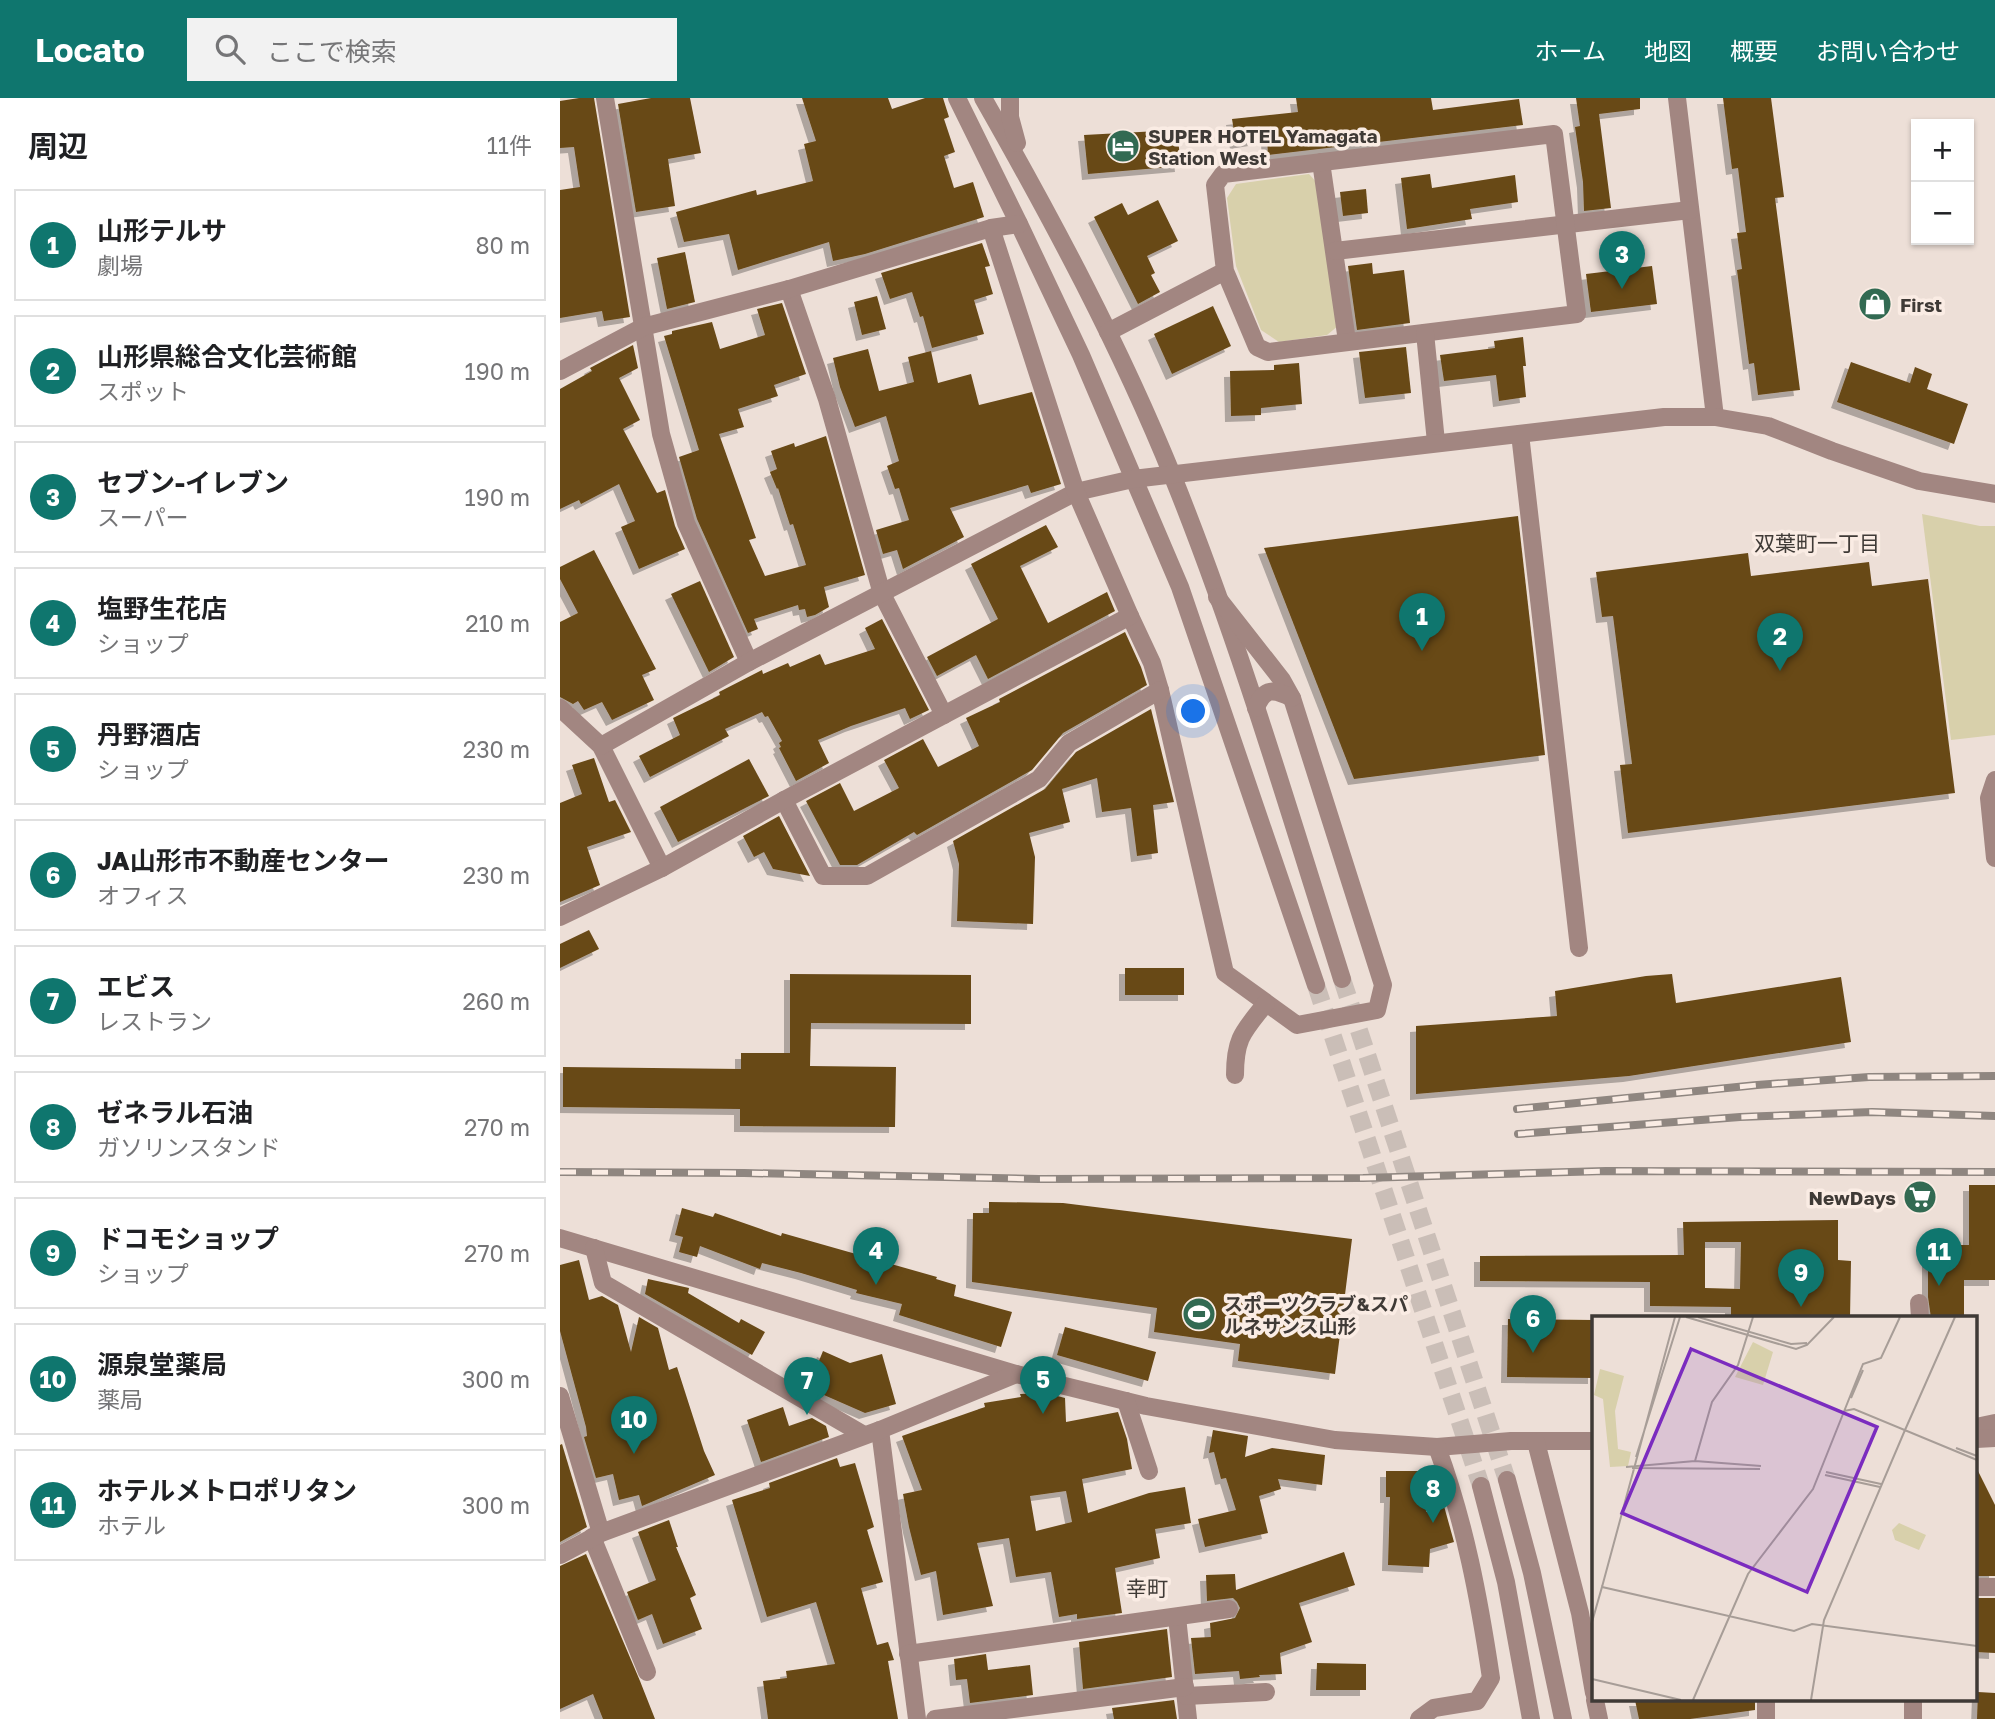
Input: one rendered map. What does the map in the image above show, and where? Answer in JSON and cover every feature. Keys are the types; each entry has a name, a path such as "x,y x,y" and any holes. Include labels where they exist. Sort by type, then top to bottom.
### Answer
{"street":[{"path":"605,98 661,434 686,523 749,662"},
{"path":"957,98 1081,355 1180,587 1316,985"},
{"path":"984,98 1108,332 1172,476 1256,708 1342,979"},
{"path":"1010,98 1010,117 1027,176"},
{"path":"1677,98 1715,417"},
{"path":"1554,134 1577,314 1268,352 1257,347 1225,271 1215,185 1223,174 1321,162 1554,134"},
{"path":"1321,162 1347,341"},
{"path":"1335,251 1690,210"},
{"path":"560,371 642,327 789,289 991,228 1019,224"},
{"path":"991,228 1076,492 1152,663 1225,973 1297,1025 1377,1010 1383,985 1292,698 1282,680 1217,597"},
{"path":"1108,332 1225,271"},
{"path":"789,289 827,399 882,594 944,715"},
{"path":"1425,333 1436,442"},
{"path":"601,746 749,662 1076,492 1133,479 1664,417 1715,417 1769,426 1919,481 1995,494"},
{"path":"1520,434 1579,948"},
{"path":"560,917 662,868 1130,616"},
{"path":"784,800 823,876 867,876 1039,779 1069,743 1160,690"},
{"path":"1256,708 1261,697 1268,692 1278,691 1292,698"},
{"path":"560,708 601,746 662,868"},
{"path":"1995,780 1989,798 1995,858"},
{"path":"1236,1075 1237,1046 1241,1035 1266,1003"},
{"path":"560,1238 1016,1374 1126,1401 1335,1440 1437,1447 1511,1441 1592,1441"},
{"path":"594,1248 603,1283 872,1433"},
{"path":"560,1555 597,1535 872,1433 1016,1374"},
{"path":"560,1395 597,1535 647,1672"},
{"path":"1126,1401 1149,1471"},
{"path":"872,1433 917,1719"},
{"path":"1536,1442 1587,1612 1592,1670"},
{"path":"1419,1719 1434,1709 1477,1701 1491,1678 1477,1584 1453,1492 1437,1447"},
{"path":"1507,1480 1532,1573 1563,1719"},
{"path":"1481,1486 1506,1583 1531,1719"},
{"path":"908,1654 1229,1609"},
{"path":"1177,1617 1188,1719"},
{"path":"935,1719 1186,1691 1266,1692"}],"shaded area":[{"path":"1309,174 1318,184 1338,326 1327,335 1279,342 1261,330 1236,266 1227,198 1236,184"},
{"path":"1922,514 1980,526 1995,526 1995,735 1951,740"}],"building":[{"path":"594,98 630,317 604,321 602,311 560,318 560,190 580,187 574,147 560,148 560,101"},
{"path":"651,98 690,98 701,153 668,159 675,206 636,212 618,104"},
{"path":"802,98 888,98 892,109 925,98 943,98 949,117 944,119 955,152 944,156 954,188 973,182 984,217 865,254 833,261 829,242 738,270 729,234 684,242 676,212 756,190 757,195 813,181 804,144 816,141"},
{"path":"1296,98 1431,98 1433,110 1519,99 1523,125 1268,155 1267,138 1236,143 1232,119 1298,112"},
{"path":"1576,98 1640,98 1640,109 1599,114 1611,208 1584,211 1575,127 1580,126"},
{"path":"1723,98 1771,98 1784,197 1775,198 1800,390 1758,395 1754,363 1749,364 1737,270 1742,269 1737,233 1746,232 1738,168 1732,169"},
{"path":"1177,130 1181,166 1088,174 1084,135"},
{"path":"1430,174 1432,188 1515,175 1518,202 1470,209 1472,219 1407,229 1401,178"},
{"path":"1366,189 1368,213 1343,216 1340,192"},
{"path":"1158,200 1178,241 1147,256 1155,273 1151,275 1160,292 1138,304 1094,217 1122,203 1128,215"},
{"path":"982,243 990,266 985,267 993,294 974,300 984,334 932,348 923,316 920,317 912,292 890,299 881,273"},
{"path":"685,252 695,302 667,309 657,258"},
{"path":"1372,263 1373,274 1404,270 1410,323 1357,330 1348,266"},
{"path":"1652,266 1657,304 1591,312 1586,274"},
{"path":"877,296 886,329 862,335 854,302"},
{"path":"782,303 806,374 774,385 778,396 738,409 744,427 719,434 756,538 749,540 765,576 806,565 793,524 790,525 770,472 777,469 771,451 794,443 795,447 826,436 865,575 824,587 829,607 815,615 807,617 805,609 799,610 798,605 754,619 758,629 748,633 697,519 679,457 699,450 664,336 672,334 672,331 712,322 720,349 765,335 757,309"},
{"path":"1213,306 1231,346 1172,374 1154,334"},
{"path":"1523,337 1526,397 1499,401 1496,375 1444,381 1440,355 1495,348 1494,341"},
{"path":"633,345 638,368 619,378 640,420 623,429 657,493 665,490 685,549 639,569 621,527 635,521 619,484 581,504 579,500 560,509 560,389 592,371 590,368"},
{"path":"1406,347 1411,393 1365,398 1359,352"},
{"path":"868,349 879,391 914,382 908,357 931,351 938,383 971,374 979,405 1032,392 1061,484 1031,493 1028,485 950,508 964,537 903,569 897,550 883,554 876,530 909,520 899,488 895,489 887,466 899,461 886,416 855,427 840,387 833,358"},
{"path":"1851,362 1910,383 1915,367 1932,374 1927,389 1968,404 1954,444 1837,402"},
{"path":"1299,363 1302,404 1261,408 1261,415 1231,416 1230,371 1274,370 1274,365"},
{"path":"1518,516 1545,755 1354,779 1264,548"},
{"path":"1046,525 1058,547 1020,566 1048,623 1107,592 1115,611 988,679 976,655 937,676 927,657 998,619 971,564"},
{"path":"594,550 656,669 642,675 654,700 612,720 602,702 584,710 578,701 573,704 560,697 560,622 578,613 560,579 560,567"},
{"path":"1748,553 1751,576 1869,562 1872,586 1928,579 1955,793 1628,833 1620,765 1632,764 1613,616 1602,617 1596,572"},
{"path":"700,581 734,657 709,672 671,594"},
{"path":"882,619 929,710 910,719 905,708 818,740 829,763 796,781 779,748 782,741 768,716 765,717 762,712 725,729 729,736 650,777 639,756 680,735 673,718 762,670 763,674 788,663 790,667 820,654 825,665 875,649 865,628"},
{"path":"1125,632 1147,685 1063,733 1032,770 917,835 914,832 857,865 840,865 806,801 840,783 854,811 899,788 884,760 923,739 938,767 979,746 966,718 1000,702 999,699"},
{"path":"1151,709 1174,802 1153,805 1158,853 1137,856 1131,808 1102,812 1097,778 1062,789 1070,822 1029,833 1035,857 1033,924 957,921 959,864 953,841 1045,789 1076,752"},
{"path":"594,758 609,802 615,800 631,832 587,847 600,885 560,902 560,803 582,794 572,765"},
{"path":"749,759 769,796 678,842 660,807"},
{"path":"779,816 810,876 773,869 764,852 754,857 743,836"},
{"path":"589,930 599,949 560,968 560,944"},
{"path":"1125,968 1184,968 1184,995 1125,995"},
{"path":"790,974 971,975 971,1024 811,1023 810,1066 896,1067 895,1127 740,1126 740,1109 563,1107 563,1067 741,1069 741,1053 790,1053"},
{"path":"1672,974 1676,1003 1841,977 1851,1042 1629,1076 1416,1094 1416,1026 1557,1016 1555,991"},
{"path":"1969,1185 1995,1185 1995,1280 1964,1280 1964,1316 1931,1316 1928,1245 1969,1245"},
{"path":"989,1202 1063,1203 1352,1239 1335,1374 1238,1361 1240,1344 1154,1332 1157,1308 972,1282 973,1213 989,1213"},
{"path":"682,1208 713,1217 715,1213 781,1236 782,1233 937,1277 936,1279 956,1285 954,1296 1012,1312 1001,1347 899,1315 902,1304 856,1293 857,1290 801,1273 762,1263 760,1269 700,1246 697,1257 679,1252 683,1237 675,1235"},
{"path":"1838,1220 1838,1260 1851,1261 1850,1316 1731,1316 1731,1307 1650,1306 1650,1282 1480,1281 1480,1256 1684,1255 1683,1222","holes":["1705,1242 1741,1242 1740,1289 1705,1288"]},
{"path":"579,1260 589,1300 602,1296 618,1305 631,1352 639,1317 658,1328 669,1370 677,1367 704,1451 715,1475 642,1506 639,1495 619,1500 613,1474 596,1478 584,1437 587,1436 586,1427 560,1331 560,1265"},
{"path":"648,1279 689,1288 688,1293 739,1323 741,1319 765,1332 752,1355 645,1294"},
{"path":"1508,1319 1592,1320 1592,1378 1507,1377"},
{"path":"1065,1327 1156,1352 1148,1381 1057,1355"},
{"path":"823,1351 850,1363 882,1354 896,1404 865,1413 808,1388"},
{"path":"1046,1393 1065,1398 1066,1422 1118,1412 1127,1439 1132,1469 1082,1479 1088,1513 1149,1493 1185,1487 1191,1523 1155,1529 1160,1558 1115,1568 1122,1613 1077,1619 1077,1614 1059,1617 1051,1572 1016,1577 1009,1538 977,1543 993,1606 943,1615 936,1571 921,1575 903,1494 922,1490 902,1436 985,1407 984,1403 1021,1397 1020,1394","holes":["1066,1491 1072,1522 1036,1531 1030,1496"]},
{"path":"783,1407 789,1426 812,1418 826,1426 829,1437 761,1462 747,1420"},
{"path":"1213,1430 1248,1436 1245,1457 1272,1448 1325,1455 1322,1485 1278,1479 1281,1489 1259,1496 1268,1533 1205,1547 1198,1519 1236,1510 1226,1478 1221,1479 1214,1452 1209,1453"},
{"path":"562,1444 587,1527 560,1542 560,1445"},
{"path":"837,1458 840,1467 855,1463 874,1527 867,1530 883,1582 861,1588 877,1645 888,1642 894,1660 888,1661 898,1719 768,1719 763,1681 787,1678 786,1671 835,1664 816,1602 767,1617 732,1500 770,1488 769,1483"},
{"path":"1386,1471 1425,1471 1426,1512 1444,1506 1454,1542 1430,1549 1429,1567 1388,1565 1390,1497 1386,1497"},
{"path":"1978,1471 1995,1505 1995,1576 1978,1576"},
{"path":"669,1520 676,1547 696,1595 690,1598 702,1629 663,1644 652,1614 638,1620 627,1592 656,1580 638,1532"},
{"path":"1344,1552 1355,1585 1299,1603 1312,1642 1280,1653 1282,1674 1240,1679 1239,1671 1195,1674 1191,1638 1211,1637 1210,1623 1235,1618 1240,1608 1233,1598 1207,1601 1206,1575 1235,1574 1236,1590"},
{"path":"586,1554 655,1719 603,1719 593,1694 560,1709 560,1566"},
{"path":"1978,1598 1995,1598 1995,1653 1978,1652"},
{"path":"1167,1629 1172,1677 1083,1689 1079,1642"},
{"path":"986,1654 988,1670 1030,1665 1033,1695 970,1703 967,1679 956,1680 954,1659"},
{"path":"1317,1663 1366,1664 1366,1690 1316,1690"},
{"path":"1978,1692 1995,1693 1995,1719 1977,1719"},
{"path":"1174,1700 1177,1719 1114,1719 1112,1708"},
{"path":"1635,1702 1755,1702 1755,1710 1690,1719 1639,1719"}],"tunnel":[{"path":"1342,979 1507,1480"},
{"path":"1316,985 1481,1486"}],"railway":[{"path":"1517,1109 1757,1085 1869,1077 1995,1076"},
{"path":"1518,1134 1740,1117 1872,1112 1995,1116"},
{"path":"560,1172 1039,1179 1363,1178 1606,1171 1995,1172"}],"place":[{"name":"SUPER HOTEL Yamagata Station West","path":"1123,146"},
{"name":"セブン-イレブン","path":"1622,289"},
{"name":"First","path":"1875,304"},
{"name":"山形テルサ","path":"1422,651"},
{"name":"山形県総合文化芸術館","path":"1780,671"},
{"name":"NewDays","path":"1920,1197"},
{"name":"塩野生花店","path":"876,1285"},
{"name":"ホテルメトロポリタン","path":"1939,1286"},
{"name":"ドコモショップ","path":"1801,1307"},
{"name":"スポーツクラブ&スパ ルネサンス山形","path":"1199,1314"},
{"name":"JA山形市不動産センター","path":"1533,1353"},
{"name":"丹野酒店","path":"1043,1414"},
{"name":"エビス","path":"807,1415"},
{"name":"源泉堂薬局","path":"634,1454"},
{"name":"ゼネラル石油","path":"1433,1523"}],"district":[{"name":"双葉町一丁目","path":"1817,543"},
{"name":"幸町","path":"1147,1588"}]}
